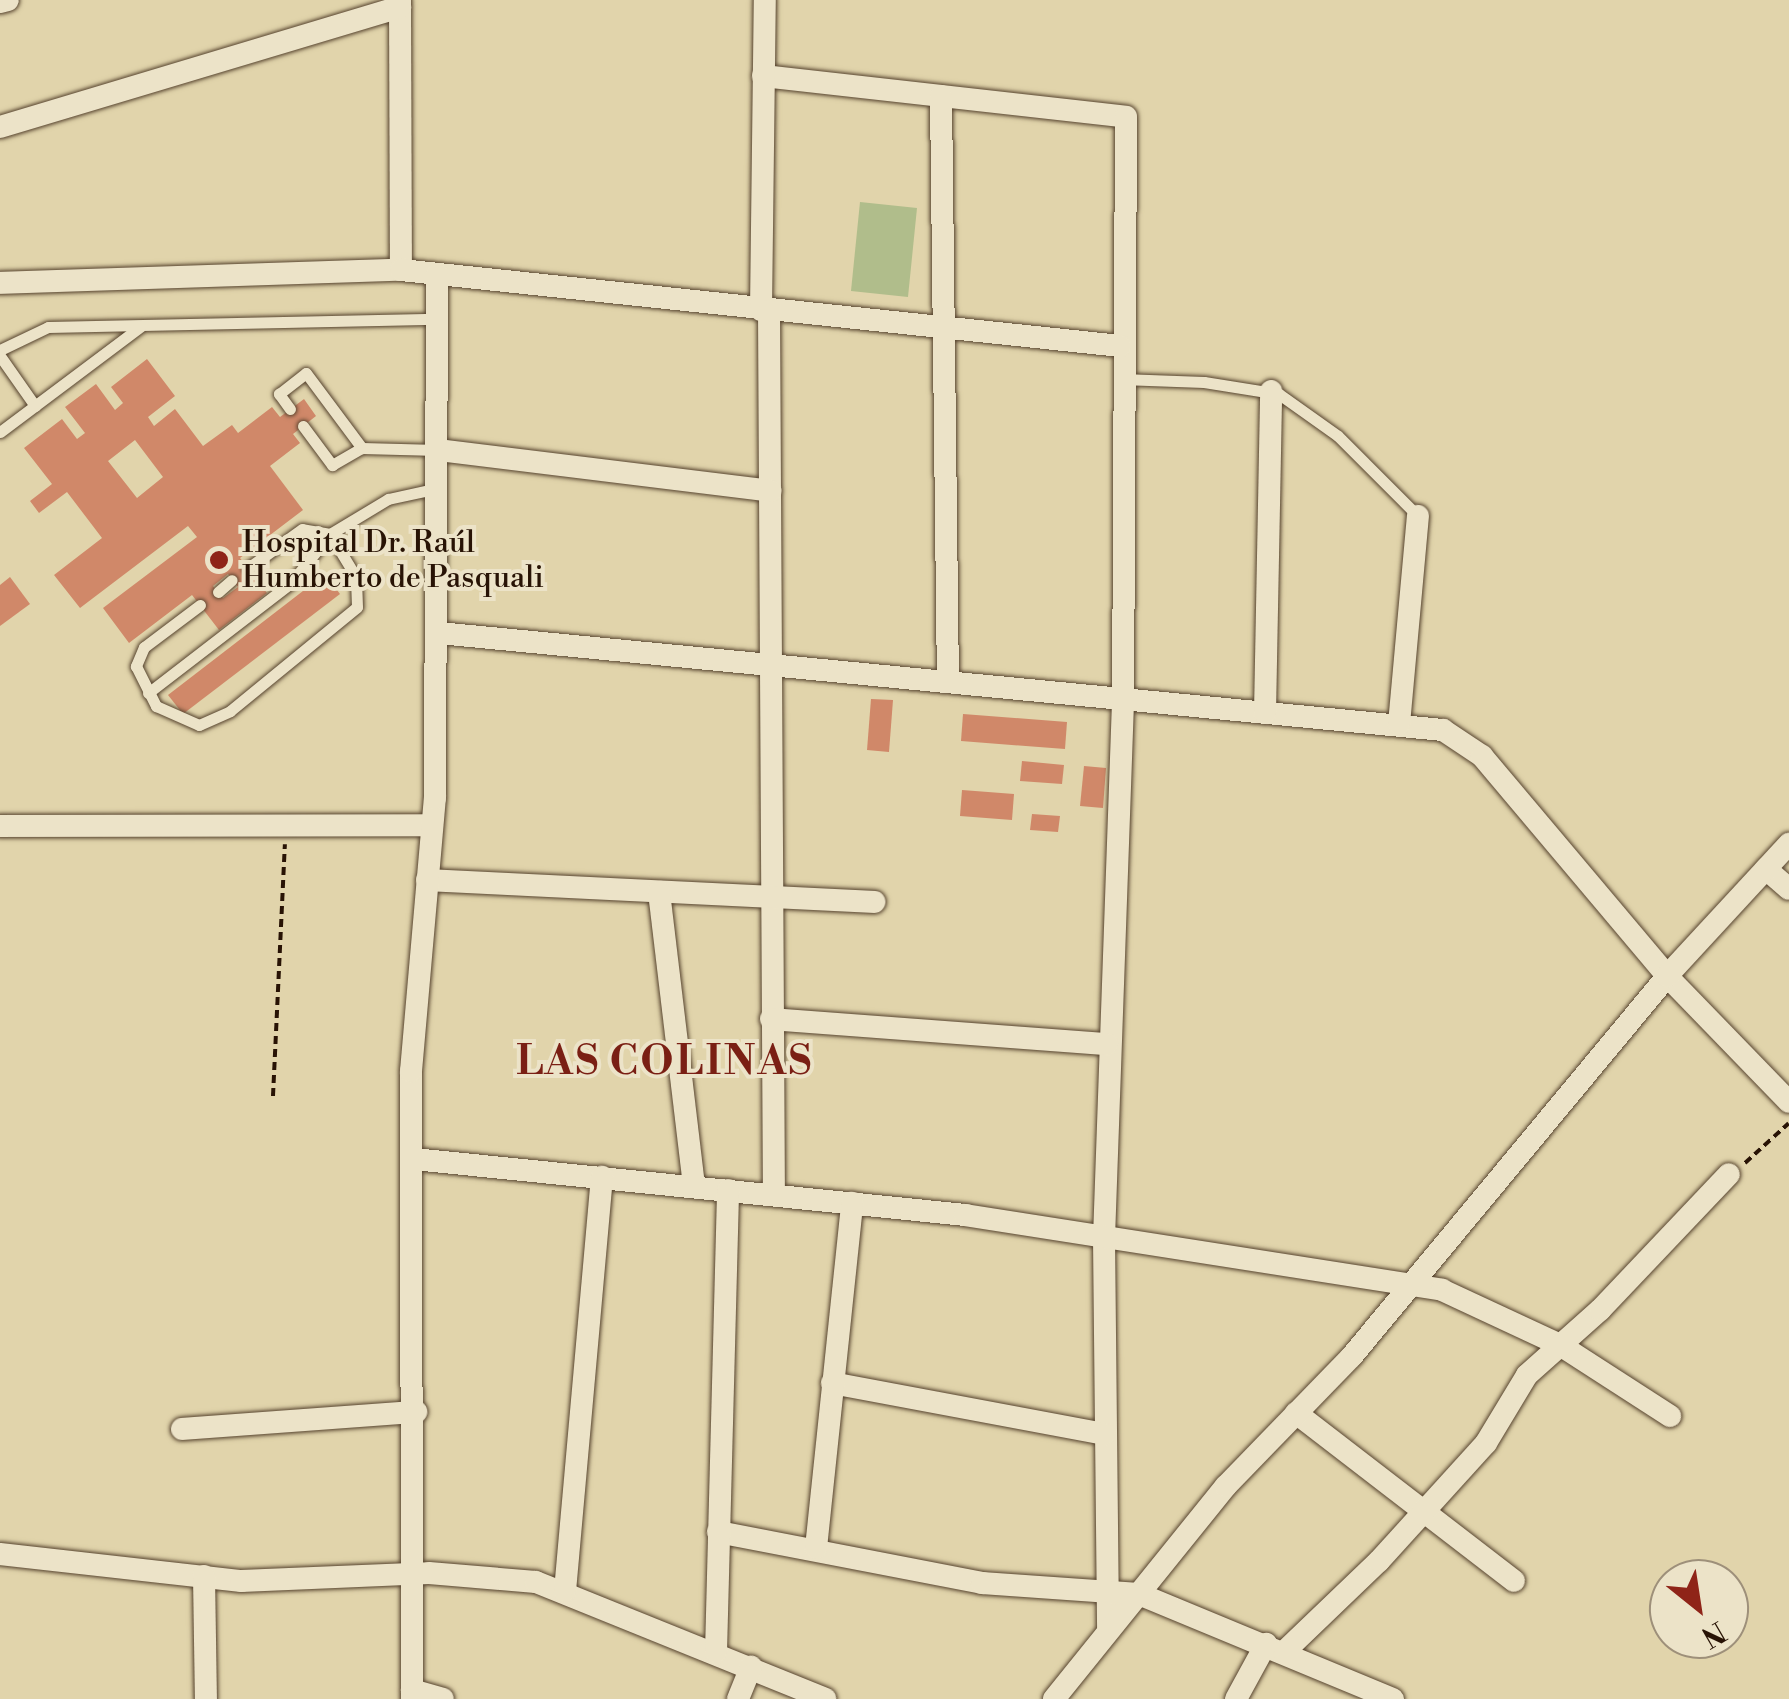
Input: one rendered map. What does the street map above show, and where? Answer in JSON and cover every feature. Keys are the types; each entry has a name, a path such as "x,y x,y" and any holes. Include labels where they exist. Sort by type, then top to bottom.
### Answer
{"street":[{"path":"0,2 8,0"},
{"path":"765,0 774,1194"},
{"path":"0,127 400,3 401,270"},
{"path":"763,76 1126,117 1120,346 1123,702 1107,1044 1104,1238 1108,1630"},
{"path":"941,96 948,682"},
{"path":"0,283 401,270 1120,346"},
{"path":"437,274 439,633 432,826 412,1071 416,1412 412,1694 442,1699"},
{"path":"1264,713 1271,391"},
{"path":"438,450 770,491"},
{"path":"1399,724 1418,516"},
{"path":"439,633 1444,730 1482,756 1667,976 1789,1102"},
{"path":"0,826 285,830 432,826"},
{"path":"1054,1699 1139,1594 1412,1285 1667,976 1789,844"},
{"path":"1766,870 1789,889"},
{"path":"427,880 874,902"},
{"path":"659,892 694,1186"},
{"path":"771,1019 1107,1044"},
{"path":"414,1159 852,1203 1412,1285 1465,1299 1560,1345 1670,1416"},
{"path":"1236,1699 1275,1648 1424,1510 1486,1443 1527,1374 1729,1174"},
{"path":"566,1591 602,1178"},
{"path":"716,1652 728,1190"},
{"path":"816,1548 852,1203"},
{"path":"832,1383 1104,1434"},
{"path":"182,1429 416,1412"},
{"path":"1296,1413 1514,1581"},
{"path":"718,1532 982,1582 1108,1595 1139,1594 1392,1699"},
{"path":"0,1554 204,1576 492,1575 566,1591 825,1699"},
{"path":"204,1576 206,1699"},
{"path":"738,1699 751,1667"}],"lane":[{"path":"35,406 0,353 32,330 437,318"},
{"path":"0,432 142,326"},
{"path":"290,409 279,394 306,372 362,448"},
{"path":"1121,379 1271,391 1338,436 1418,516"},
{"path":"303,426 332,465 362,448 438,450"},
{"path":"148,694 291,583 330,534 388,500 438,488"},
{"path":"200,605 136,655 148,694 183,722 214,720 352,615 356,577 330,534 302,529 248,568"},
{"path":"218,592 232,580"}],"path":[{"path":"273,1096 285,830"},
{"path":"1729,1174 1789,1123"}],"green space":[{"path":"860,202 917,208 908,297 851,291"}],"building":[{"path":"147,359 175,396 148,417 154,426 175,409 203,446 232,425 238,433 272,407 280,417 304,399 316,416 293,434 300,443 270,466 303,510 240,558 267,593 219,630 192,595 129,643 103,608 197,537 188,526 80,608 54,575 102,538 67,492 39,513 30,501 52,484 24,448 62,419 77,439 85,433 65,407 96,384 115,410 123,403 111,387","holes":["135,440 163,477 137,498 108,461","228,574 238,587 223,598 213,586"]},
{"path":"325,574 340,594 183,714 168,695"},
{"path":"10,577 30,604 0,626 0,585"},
{"path":"871,699 893,700 889,752 867,750"},
{"path":"963,714 1067,722 1065,749 961,741"},
{"path":"1022,761 1064,765 1062,784 1020,781"},
{"path":"1084,766 1106,768 1103,808 1080,806"},
{"path":"962,790 1014,794 1012,820 960,816"},
{"path":"1032,814 1060,816 1058,832 1030,830"}],"place":[{"name":"Hospital Dr. Raúl Humberto de Pasquali","path":"219,560"}],"district":[{"name":"LAS COLINAS","path":"665,1062"}]}
